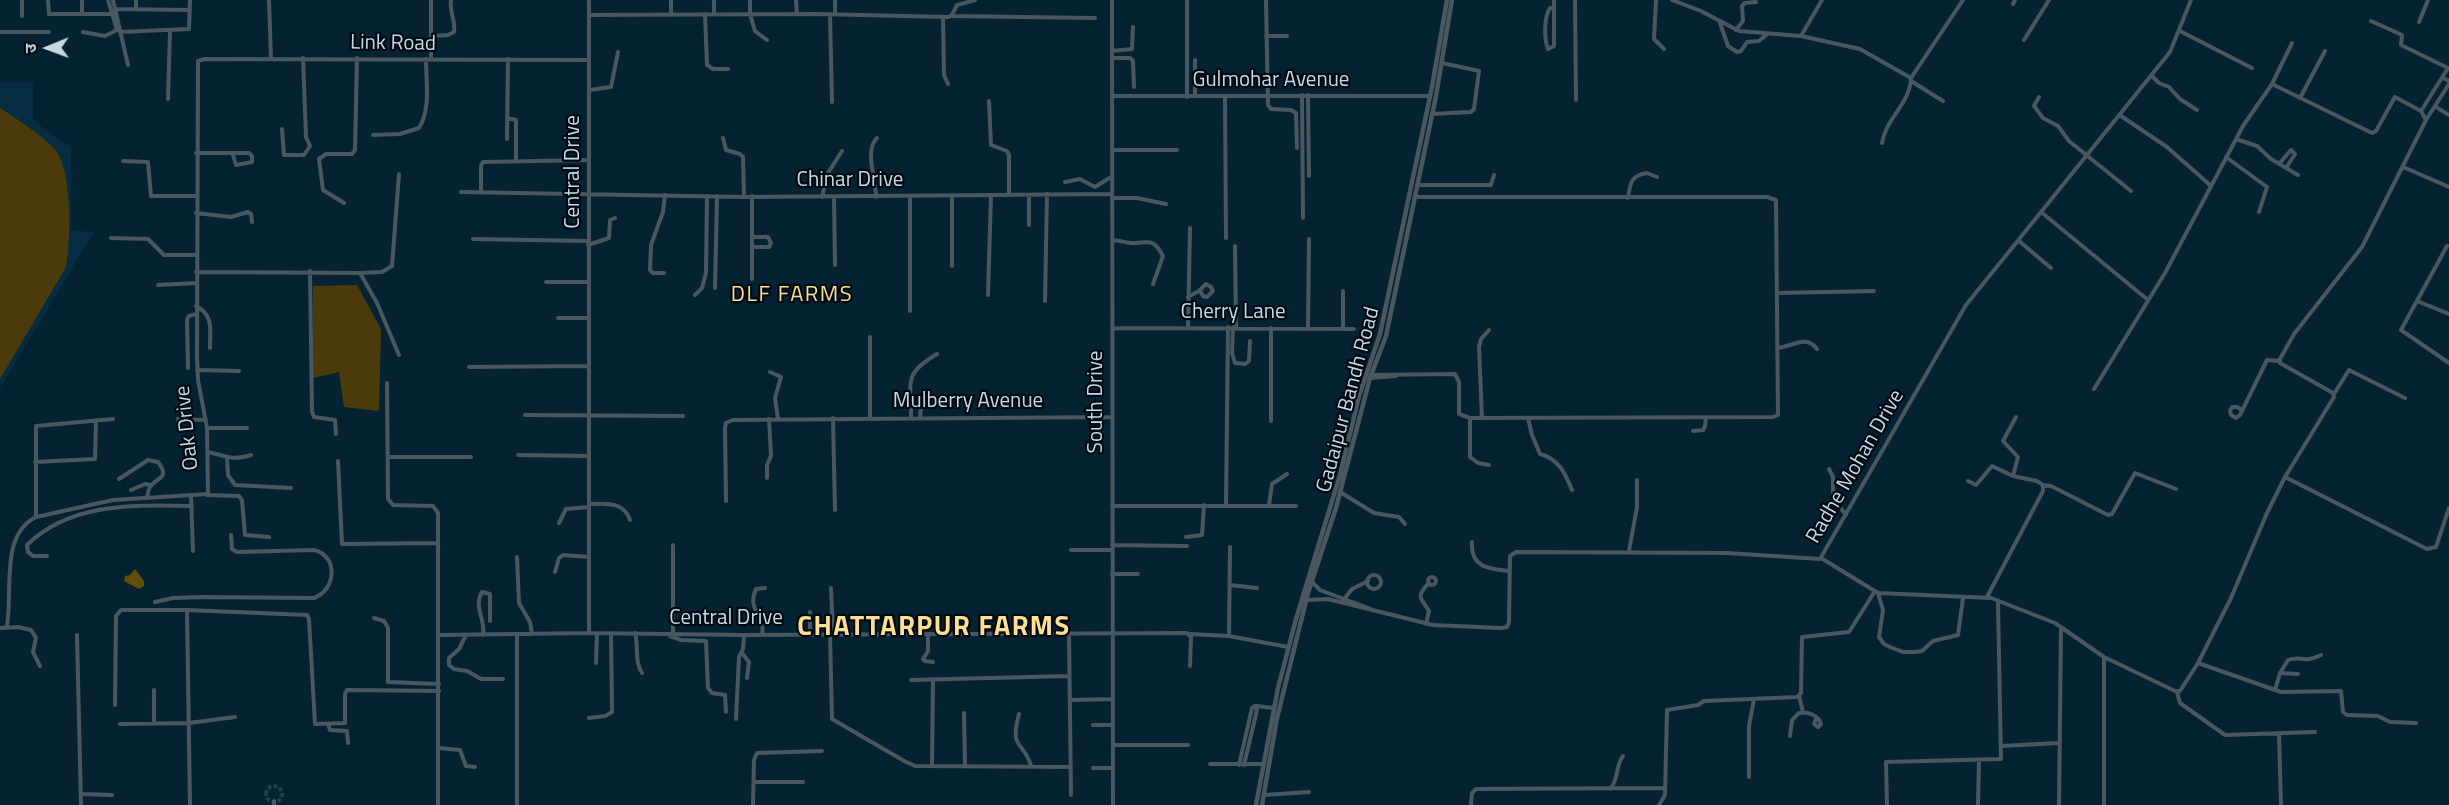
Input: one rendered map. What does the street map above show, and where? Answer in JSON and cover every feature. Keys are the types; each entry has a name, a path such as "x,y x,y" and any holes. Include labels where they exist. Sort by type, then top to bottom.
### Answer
{"street":[{"path":"22,0 22,16"},
{"path":"48,0 48,14 82,14 136,9 190,10"},
{"path":"82,0 82,14"},
{"path":"108,0 114,12"},
{"path":"113,0 118,31 128,66"},
{"path":"136,0 136,9"},
{"path":"82,32 105,36 118,31 189,29 190,0"},
{"path":"269,0 271,59"},
{"path":"373,135 400,134 419,128 424,121 431,36 431,0"},
{"path":"431,36 448,35 454,32 455,24 450,12 451,0"},
{"name":"Central Drive","path":"589,0 589,633"},
{"path":"671,0 671,14"},
{"path":"714,0 714,14"},
{"path":"750,0 750,14 755,31 767,40"},
{"path":"796,0 796,14"},
{"path":"836,0 836,14"},
{"path":"951,16 957,5 975,0"},
{"path":"1186,97 1187,0"},
{"path":"1266,0 1266,96 1271,109 1294,110 1296,113 1297,148"},
{"path":"1256,805 1288,647 1340,475 1359,396 1380,334 1430,96 1447,0"},
{"name":"Gadaipur Bandh Road","path":"1262,805 1277,718 1306,600 1340,492 1370,377 1386,336 1432,114 1452,0"},
{"path":"1554,0 1554,8 1554,47 1548,49 1546,14 1550,8 1554,8"},
{"path":"1575,0 1576,100"},
{"path":"1656,0 1654,39 1664,49"},
{"path":"1672,0 1701,11 1736,30 1801,36 1860,49 1943,101"},
{"path":"1801,36 1822,0"},
{"path":"1882,143 1885,128 1908,95 1911,80 1964,0"},
{"path":"2024,40 2049,0"},
{"name":"Radhe Mohan Drive","path":"1509,571 1510,556 1516,552 1629,551 1821,558 1966,305 2089,156 2170,52 2191,0"},
{"path":"2419,22 2428,0"},
{"name":"South Drive","path":"1112,1 1113,805"},
{"path":"1736,30 1743,21 1742,6 1744,3 1756,2"},
{"path":"705,14 707,65 713,69 728,69"},
{"path":"830,14 832,102"},
{"path":"589,15 836,14 1095,18"},
{"path":"943,17 944,75 948,84"},
{"path":"2371,21 2402,34 2401,45 2449,68 2421,111"},
{"path":"1720,23 1721,32 1728,46 1737,52 1741,51 1747,42 1759,41 1766,34"},
{"path":"1112,51 1132,49 1134,27"},
{"path":"168,99 170,31"},
{"path":"2180,31 2252,68"},
{"path":"0,32 49,32"},
{"path":"1266,36 1287,36"},
{"path":"2094,389 2148,300 2236,139 2272,84 2292,43"},
{"path":"2300,98 2325,51"},
{"path":"589,90 611,87 618,52"},
{"path":"282,129 284,155 304,155 310,146 306,137 303,58"},
{"name":"Link Road","path":"198,62 204,59 303,58 589,60"},
{"path":"344,203 323,190 319,159 326,154 352,154 356,150 357,58"},
{"path":"1112,58 1130,58 1134,61 1134,87"},
{"path":"507,139 508,59"},
{"path":"1195,60 1195,96"},
{"name":"Oak Drive","path":"7,626 8,548 18,527 36,517 113,500 207,495 207,428 197,370 198,62"},
{"path":"1432,114 1471,112 1474,109 1479,71 1442,63"},
{"path":"2152,76 2159,83 2169,87 2178,98 2197,110"},
{"path":"2279,361 2294,334 2362,247 2426,120 2449,83 2443,78"},
{"path":"2272,84 2372,133 2376,131 2395,97 2421,111 2426,120"},
{"path":"1302,95 1303,218"},
{"path":"1308,95 1309,176"},
{"name":"Gulmohar Avenue","path":"1112,96 1430,96"},
{"path":"1225,96 1226,238"},
{"path":"2039,97 2034,106 2036,111 2058,126 2069,141 2131,191"},
{"path":"989,101 991,145 1007,151 1009,155 1009,195"},
{"path":"2436,107 2449,115"},
{"path":"2121,116 2167,147 2210,185"},
{"path":"507,118 516,120 516,161"},
{"path":"723,138 724,149 743,157 744,196"},
{"path":"876,197 870,154 872,143 877,138"},
{"path":"2236,139 2257,146 2298,176"},
{"path":"1112,150 1177,150"},
{"path":"2279,164 2291,150 2295,154 2286,168"},
{"path":"822,197 828,173 842,151"},
{"path":"196,153 250,154 252,162 236,165 233,155"},
{"path":"2226,157 2267,187 2259,212"},
{"path":"481,192 481,164 589,160"},
{"path":"123,161 148,162 151,195 196,196"},
{"path":"2403,166 2449,187"},
{"path":"1628,198 1631,181 1635,176 1647,173 1657,177"},
{"path":"196,272 360,273 386,271 392,266 399,174"},
{"path":"1417,185 1491,185 1494,175"},
{"path":"1065,182 1080,179 1095,187 1112,176"},
{"name":"Chinar Drive","path":"461,192 822,197 1047,194 1137,198 1166,204"},
{"path":"1046,301 1047,194"},
{"path":"664,195 663,212 651,245 650,270 653,273 664,273"},
{"path":"988,295 991,195"},
{"path":"1029,195 1029,225"},
{"path":"695,295 702,288 706,273 707,196"},
{"path":"715,288 717,196"},
{"path":"752,196 752,279"},
{"path":"910,196 910,311"},
{"path":"952,196 952,266"},
{"path":"834,197 835,266"},
{"path":"1370,377 1455,374 1459,382 1459,414 1470,418 1776,416 1776,200 1767,197 1414,197"},
{"path":"196,213 231,217 248,212 251,214 252,222"},
{"path":"2042,212 2148,300"},
{"path":"473,239 588,243 609,237 610,220 615,218"},
{"path":"1188,328 1190,228"},
{"path":"752,237 768,237 771,243 769,247 752,247"},
{"path":"111,238 148,239 164,255 196,255"},
{"path":"1308,328 1309,239"},
{"path":"1112,240 1134,244 1146,241 1155,244 1163,256 1153,284"},
{"path":"2019,241 2051,268"},
{"path":"1226,505 1235,246"},
{"path":"2446,246 2401,328 2401,332 2449,363"},
{"path":"310,271 312,412 316,418 335,420 336,434"},
{"path":"360,273 377,303 399,355"},
{"path":"546,282 589,282"},
{"path":"158,285 196,283"},
{"path":"1188,297 1200,291"},
{"path":"1343,291 1343,329"},
{"path":"1777,293 1874,291"},
{"path":"2417,301 2449,314"},
{"path":"196,306 209,316 210,348"},
{"path":"188,368 187,319 196,314"},
{"path":"558,318 589,318"},
{"path":"1232,327 1232,353 1235,363 1245,364 1249,361 1250,341"},
{"name":"Cherry Lane","path":"1112,328 1354,329"},
{"path":"1271,328 1271,422"},
{"path":"1482,418 1479,347 1481,339 1489,330"},
{"path":"870,337 870,417"},
{"path":"1777,348 1805,340 1817,349"},
{"path":"911,417 912,375 918,366 937,354"},
{"path":"2241,410 2265,361 2270,359 2279,361 2334,394"},
{"path":"469,367 589,366"},
{"path":"197,370 239,371"},
{"path":"2177,692 2181,690 2198,663 2231,598 2285,477 2349,370 2406,398"},
{"path":"770,372 782,377 776,398 778,418"},
{"path":"387,383 390,502 396,506 434,506 438,513 438,805"},
{"path":"920,417 922,399 935,396"},
{"path":"525,415 683,416"},
{"name":"Mulberry Avenue","path":"726,501 726,423 733,420 870,417 1112,417"},
{"path":"2013,476 2019,457 2004,441 2016,417"},
{"path":"833,418 836,510"},
{"path":"1470,418 1470,457 1478,463 1489,465"},
{"path":"1528,418 1540,454 1550,457 1559,465 1572,490"},
{"path":"1693,431 1702,430 1706,426 1706,418"},
{"path":"36,517 35,427 113,419"},
{"path":"178,419 206,420"},
{"path":"767,478 767,465 771,456 769,419"},
{"path":"35,462 95,459 96,420"},
{"path":"207,428 247,429"},
{"path":"208,452 227,459 251,455"},
{"path":"518,455 589,456"},
{"path":"388,457 471,457"},
{"path":"227,459 228,475 235,485 291,488"},
{"path":"118,479 145,462 152,460 158,462 163,471 160,479 151,485 147,497"},
{"path":"338,461 342,544 438,543"},
{"path":"1968,481 1976,485 1992,465 2013,476 2037,480 2043,485 2051,486 2108,515 2112,514 2135,473 2176,489"},
{"path":"1829,469 1833,477 1833,498 1846,515"},
{"path":"1269,505 1272,484 1287,474"},
{"path":"2285,477 2427,549 2436,547 2449,508"},
{"path":"1629,551 1636,516 1637,480"},
{"path":"131,490 145,484 151,485"},
{"path":"1987,597 2043,491 2043,485"},
{"path":"1340,492 1374,513 1399,517 1405,524"},
{"path":"207,495 239,496 242,500 245,535 269,537"},
{"path":"191,496 193,551"},
{"path":"559,523 566,509 607,504 621,507 630,520"},
{"path":"1186,537 1202,535 1204,505"},
{"path":"47,556 33,556 28,552 27,545 51,527 77,516 115,507 192,506"},
{"path":"1112,506 1296,506"},
{"path":"155,602 173,598 202,597 314,598 329,588 330,561 323,553 314,550 237,552 232,549 231,535"},
{"path":"1306,600 1328,599 1426,624 1507,627 1510,615 1509,571 1487,569 1482,566 1473,553 1472,542"},
{"path":"673,545 673,634"},
{"path":"1071,550 1187,546"},
{"path":"1229,636 1230,547"},
{"path":"555,572 561,556 589,556"},
{"path":"517,557 519,603 530,622 532,634"},
{"path":"1821,558 1876,592 1963,598 1987,597 2061,627 2104,657 2177,692 2180,703 2225,735 2315,732"},
{"path":"1112,574 1138,574"},
{"path":"1345,598 1352,589 1368,581"},
{"path":"1312,582 1320,590 1375,611"},
{"path":"1426,624 1429,611 1421,603 1420,597 1429,583"},
{"path":"1230,585 1257,588"},
{"path":"762,635 764,625 755,612 754,592 756,589 765,588"},
{"path":"831,588 832,719 915,766 1071,766"},
{"path":"483,635 484,627 479,614 479,595 483,592 490,594 490,621"},
{"path":"1876,592 1883,608 1879,637 1884,644 1903,652 1919,652 1933,641 1958,635 1963,598"},
{"path":"1803,712 1799,695 1802,638 1849,632 1876,592"},
{"path":"1887,805 1886,762 2000,759 1998,602"},
{"path":"115,705 117,613 121,610 307,615 314,723 345,723 347,690 438,691"},
{"path":"187,610 190,805"},
{"path":"810,612 810,634"},
{"path":"374,618 384,621 388,628 388,682 392,684 438,684"},
{"path":"0,628 24,627 34,633 36,638 33,652 40,666"},
{"path":"2059,805 2061,627"},
{"name":"Central Drive","path":"439,635 589,633 1190,634 1229,636 1288,647"},
{"path":"596,663 597,633"},
{"path":"589,718 605,716 612,712 611,633"},
{"path":"635,633 638,650 637,664 642,673"},
{"path":"663,633 665,636 675,636 681,640 706,641 708,688 712,693 725,694 726,712"},
{"path":"1069,633 1071,795"},
{"path":"517,634 517,805"},
{"path":"928,634 928,651 923,658 933,662"},
{"path":"1190,634 1191,666"},
{"path":"77,635 81,805"},
{"path":"466,635 459,649 449,658 450,665 454,669 467,671 481,679 503,679"},
{"path":"736,719 739,657 742,653 744,635"},
{"path":"742,653 749,662 747,678"},
{"path":"2275,690 2286,662 2290,659 2307,661 2321,655"},
{"path":"2104,657 2104,805"},
{"path":"2198,663 2284,692 2341,691 2346,715 2378,716 2390,722 2416,723"},
{"path":"2280,673 2298,674"},
{"path":"911,680 1069,676"},
{"path":"932,765 933,679"},
{"path":"154,690 154,723"},
{"path":"1659,805 1665,798 1667,711 1704,701 1795,698 1799,695"},
{"path":"1070,700 1113,699"},
{"path":"1749,777 1749,726 1754,699"},
{"path":"1241,765 1252,708 1256,706 1274,708"},
{"path":"1803,712 1811,714 1816,719"},
{"path":"1790,736 1792,720 1803,712"},
{"path":"964,713 965,766"},
{"path":"1019,714 1015,736 1031,766"},
{"path":"120,724 189,723 235,717"},
{"path":"328,724 330,730 347,731 348,742"},
{"path":"1093,725 1113,725"},
{"path":"2279,733 2281,805"},
{"path":"2001,746 2059,743"},
{"path":"1113,745 1188,745"},
{"path":"438,748 460,750 466,766 475,767"},
{"path":"753,805 754,760 757,753 822,752"},
{"path":"1609,790 1614,784 1619,762 1623,756"},
{"path":"1978,805 1979,760"},
{"path":"1210,764 1263,765"},
{"path":"1093,768 1113,768"},
{"path":"754,782 803,782"},
{"path":"1472,805 1472,792 1478,789 1665,788"},
{"path":"1263,795 1309,792"},
{"path":"81,794 112,795"}],"shaded area":[{"path":"0,82 33,82 33,120 71,147 71,230 94,232 0,388"},
{"path":"0,108 40,135 58,154 63,164 68,193 69,242 66,267 0,379"},
{"path":"357,285 381,329 379,411 344,407 339,372 313,378 313,286"},
{"path":"135,569 144,581 144,586 139,589 124,581 125,576 130,575"}],"tunnel":[{"path":"274,786 282,794 274,802 266,794 274,786"}],"district":[{"name":"DLF FARMS","path":"792,296"},
{"name":"CHATTARPUR FARMS","path":"934,628"}]}
